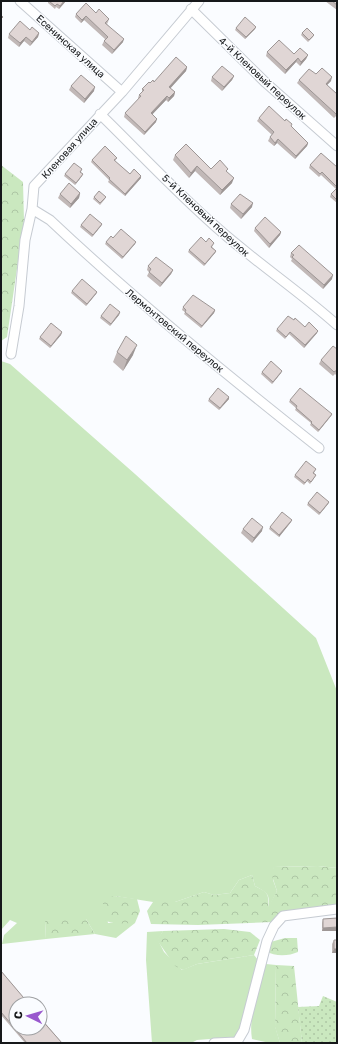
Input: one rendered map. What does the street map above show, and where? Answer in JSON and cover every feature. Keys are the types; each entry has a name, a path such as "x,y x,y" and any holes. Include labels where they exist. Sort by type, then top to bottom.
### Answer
{"street":[{"name":"Есенинская улица","path":"20,1 122,92"},
{"name":"Кленовая улица","path":"11,354 19,306 25,240 32,209 34,186 122,92 199,1"},
{"name":"4-й Кленовый переулок","path":"191,9 266,83 337,146"},
{"name":"5-й Кленовый переулок","path":"100,114 214,225 254,259 314,304 337,325"},
{"name":"Лермонтовский переулок","path":"32,209 50,220 147,307 250,393 320,448"},
{"path":"214,1043 238,1042 244,1030 267,941 274,926 283,916 337,909"}],"green space":[{"path":"1,165 23,182 24,221 7,337 1,341"},
{"path":"1,361 10,364 135,474 316,638 337,691 337,868 318,866 274,867 273,880 277,891 268,909 268,895 255,886 252,875 239,880 230,893 214,895 204,892 175,902 153,902 115,896 104,905 108,923 135,923 116,938 95,934 86,919 45,921 46,939 2,944 4,935 17,923 10,920 1,930"},
{"path":"318,866 337,868 337,905 273,922 198,925 151,924 147,911 153,902 175,902 204,892 214,895 230,893 239,880 252,875 255,886 263,890 268,896 268,907 277,891 271,873 274,867"},
{"path":"115,896 137,899 140,911 135,923 114,923 105,920 102,917 99,912 104,905 102,902 105,898"},
{"path":"61,918 86,919 95,934 46,939 45,921"},
{"path":"224,929 250,932 260,940 254,955 197,964 183,970 175,966 157,940 163,931"},
{"path":"163,931 158,940 164,952 182,970 197,964 254,955 258,960 241,1029 236,1037 197,1040 191,1043 152,1043 146,960 147,932"},
{"path":"285,938 297,938 298,952 282,955 266,951 267,943"},
{"path":"266,964 276,965 275,1026 280,1043 270,1043 252,1039 251,1030 253,1011 257,992"},
{"path":"276,965 294,966 302,1043 280,1043 275,1027"},
{"path":"323,996 337,1002 337,1043 302,1043 298,1007 319,1006"}],"building":[{"path":"49,1 64,1 60,6 57,4 55,6"},
{"path":"86,3 96,13 99,9 109,19 105,23 124,39 114,50 104,41 108,37 86,16 82,20 76,14"},
{"path":"245,17 256,27 246,37 236,28"},
{"path":"20,21 30,30 32,27 39,33 32,42 26,37 20,43 9,34"},
{"path":"307,28 314,35 309,40 302,33"},
{"path":"279,40 294,54 300,48 308,55 301,62 298,58 286,70 267,52"},
{"path":"176,57 187,67 169,87 175,92 169,98 167,96 151,113 157,119 145,132 125,113 141,96 139,95 144,90 142,89 149,82 150,83 153,80 154,82"},
{"path":"222,66 234,76 224,87 212,77"},
{"path":"322,68 332,77 326,84 337,94 336,114 299,80 309,69 316,74"},
{"path":"81,75 95,87 85,99 71,86"},
{"path":"269,106 285,121 286,119 292,124 291,126 308,143 296,156 278,139 275,143 270,137 274,132 259,118"},
{"path":"186,144 211,169 220,160 228,169 226,171 234,178 222,190 197,166 191,173 175,155"},
{"path":"105,146 117,158 114,160 130,174 134,169 141,176 125,194 92,160"},
{"path":"321,153 337,167 337,187 322,172 320,174 310,165"},
{"path":"74,163 82,169 80,172 83,174 76,183 65,174"},
{"path":"69,183 80,193 71,204 60,194"},
{"path":"337,188 337,200 331,194"},
{"path":"99,191 106,197 100,203 94,197"},
{"path":"240,194 253,203 243,214 231,204"},
{"path":"90,214 102,224 93,235 81,225"},
{"path":"265,217 281,232 270,244 255,228"},
{"path":"121,229 136,242 123,257 106,242 111,236 113,238"},
{"path":"201,237 206,242 209,238 214,243 211,247 216,251 205,264 189,250"},
{"path":"299,245 333,275 324,285 292,257 294,255 291,253"},
{"path":"156,257 173,270 162,283 149,272 151,269 148,266"},
{"path":"82,279 97,292 87,304 72,291"},
{"path":"193,295 215,310 202,326 185,312 186,310 183,307"},
{"path":"110,304 120,312 111,324 101,316"},
{"path":"288,316 294,320 295,318 305,327 309,322 318,331 305,345 290,332 286,337 277,329"},
{"path":"51,323 62,332 51,346 40,337"},
{"path":"126,336 137,345 127,360 117,352"},
{"path":"333,346 337,349 337,370 334,372 321,360"},
{"path":"271,361 282,371 273,382 262,372"},
{"path":"218,388 229,397 220,408 209,399"},
{"path":"300,388 332,414 319,430 296,408 297,406 290,400"},
{"path":"306,461 316,469 313,473 316,475 311,482 308,479 305,483 295,475"},
{"path":"317,492 329,502 320,513 308,503"},
{"path":"282,512 292,520 279,535 270,527"},
{"path":"252,518 263,527 254,538 243,529"},
{"path":"337,918 337,927 323,928 323,919"},
{"path":"334,940 337,940 337,949 334,949"},
{"path":"1,971 22,996 8,996 8,1020 1,1012"},
{"path":"48,1027 62,1043 27,1043 21,1036 48,1036"}]}
